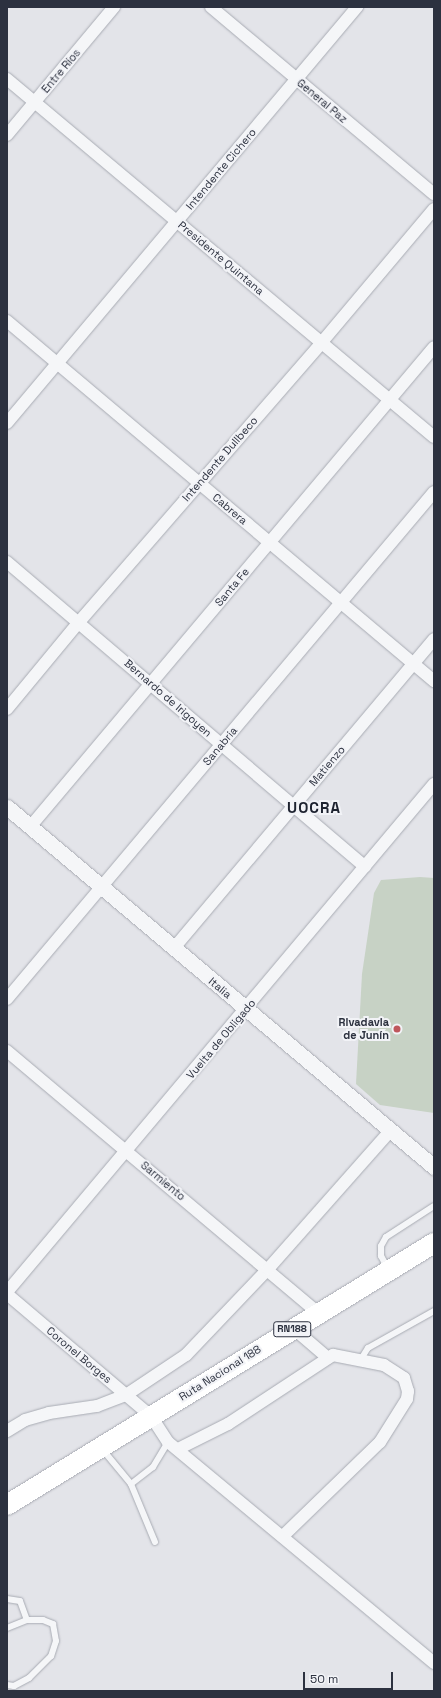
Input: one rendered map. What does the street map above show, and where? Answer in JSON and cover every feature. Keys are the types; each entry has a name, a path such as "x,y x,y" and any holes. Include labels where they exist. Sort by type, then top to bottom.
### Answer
{"highway":[{"name":"Ruta Nacional 188","path":"7,1505 293,1328 434,1243"}],"street":[{"name":"Entre Ríos","path":"7,135 114,7"},
{"name":"General Paz","path":"210,7 434,194"},
{"name":"Intendente Cichero","path":"7,423 357,7"},
{"name":"Presidente Quintana","path":"7,79 434,437"},
{"name":"Intendente Dullbeco","path":"7,709 79,622 322,342 434,209"},
{"name":"Cabrera","path":"7,321 434,681"},
{"name":"Santa Fe","path":"30,827 434,347"},
{"name":"Sanabria","path":"7,999 434,492"},
{"name":"Bernardo de Irigoyen","path":"7,562 365,867"},
{"name":"Matienzo","path":"174,948 434,639"},
{"name":"Vuelta de Obligado","path":"7,1293 434,784"},
{"name":"Italia","path":"7,807 433,1166"},
{"name":"Sarmiento","path":"7,1051 268,1269 318,1313"},
{"path":"7,1431 26,1420 49,1413 97,1406 126,1395 186,1355 268,1269 390,1131"},
{"name":"Coronel Borges","path":"7,1293 150,1416 173,1446 434,1663"},
{"path":"293,1328 328,1358"},
{"path":"173,1446 228,1424 333,1355 361,1359 384,1365 404,1378 408,1391 407,1399 380,1442 282,1537"}],"lane":[{"path":"388,1270 381,1256 381,1246 386,1237 434,1206"},
{"path":"361,1359 368,1348 434,1311"},
{"path":"131,1484 153,1467 173,1446"},
{"path":"100,1447 131,1484 155,1542"},
{"path":"7,1599 20,1601 27,1620"},
{"path":"7,1628 27,1620 43,1620 53,1624 56,1641 51,1656 29,1678 14,1686 7,1685"}],"shaded area":[{"name":"Rivadavia de Junín","path":"420,877 434,878 434,1113 380,1105 356,1084 362,974 374,893 381,880"}],"place":[{"name":"Rivadavia de Junín","path":"397,1029"}],"district":[{"name":"UOCRA","path":"314,808"}]}
